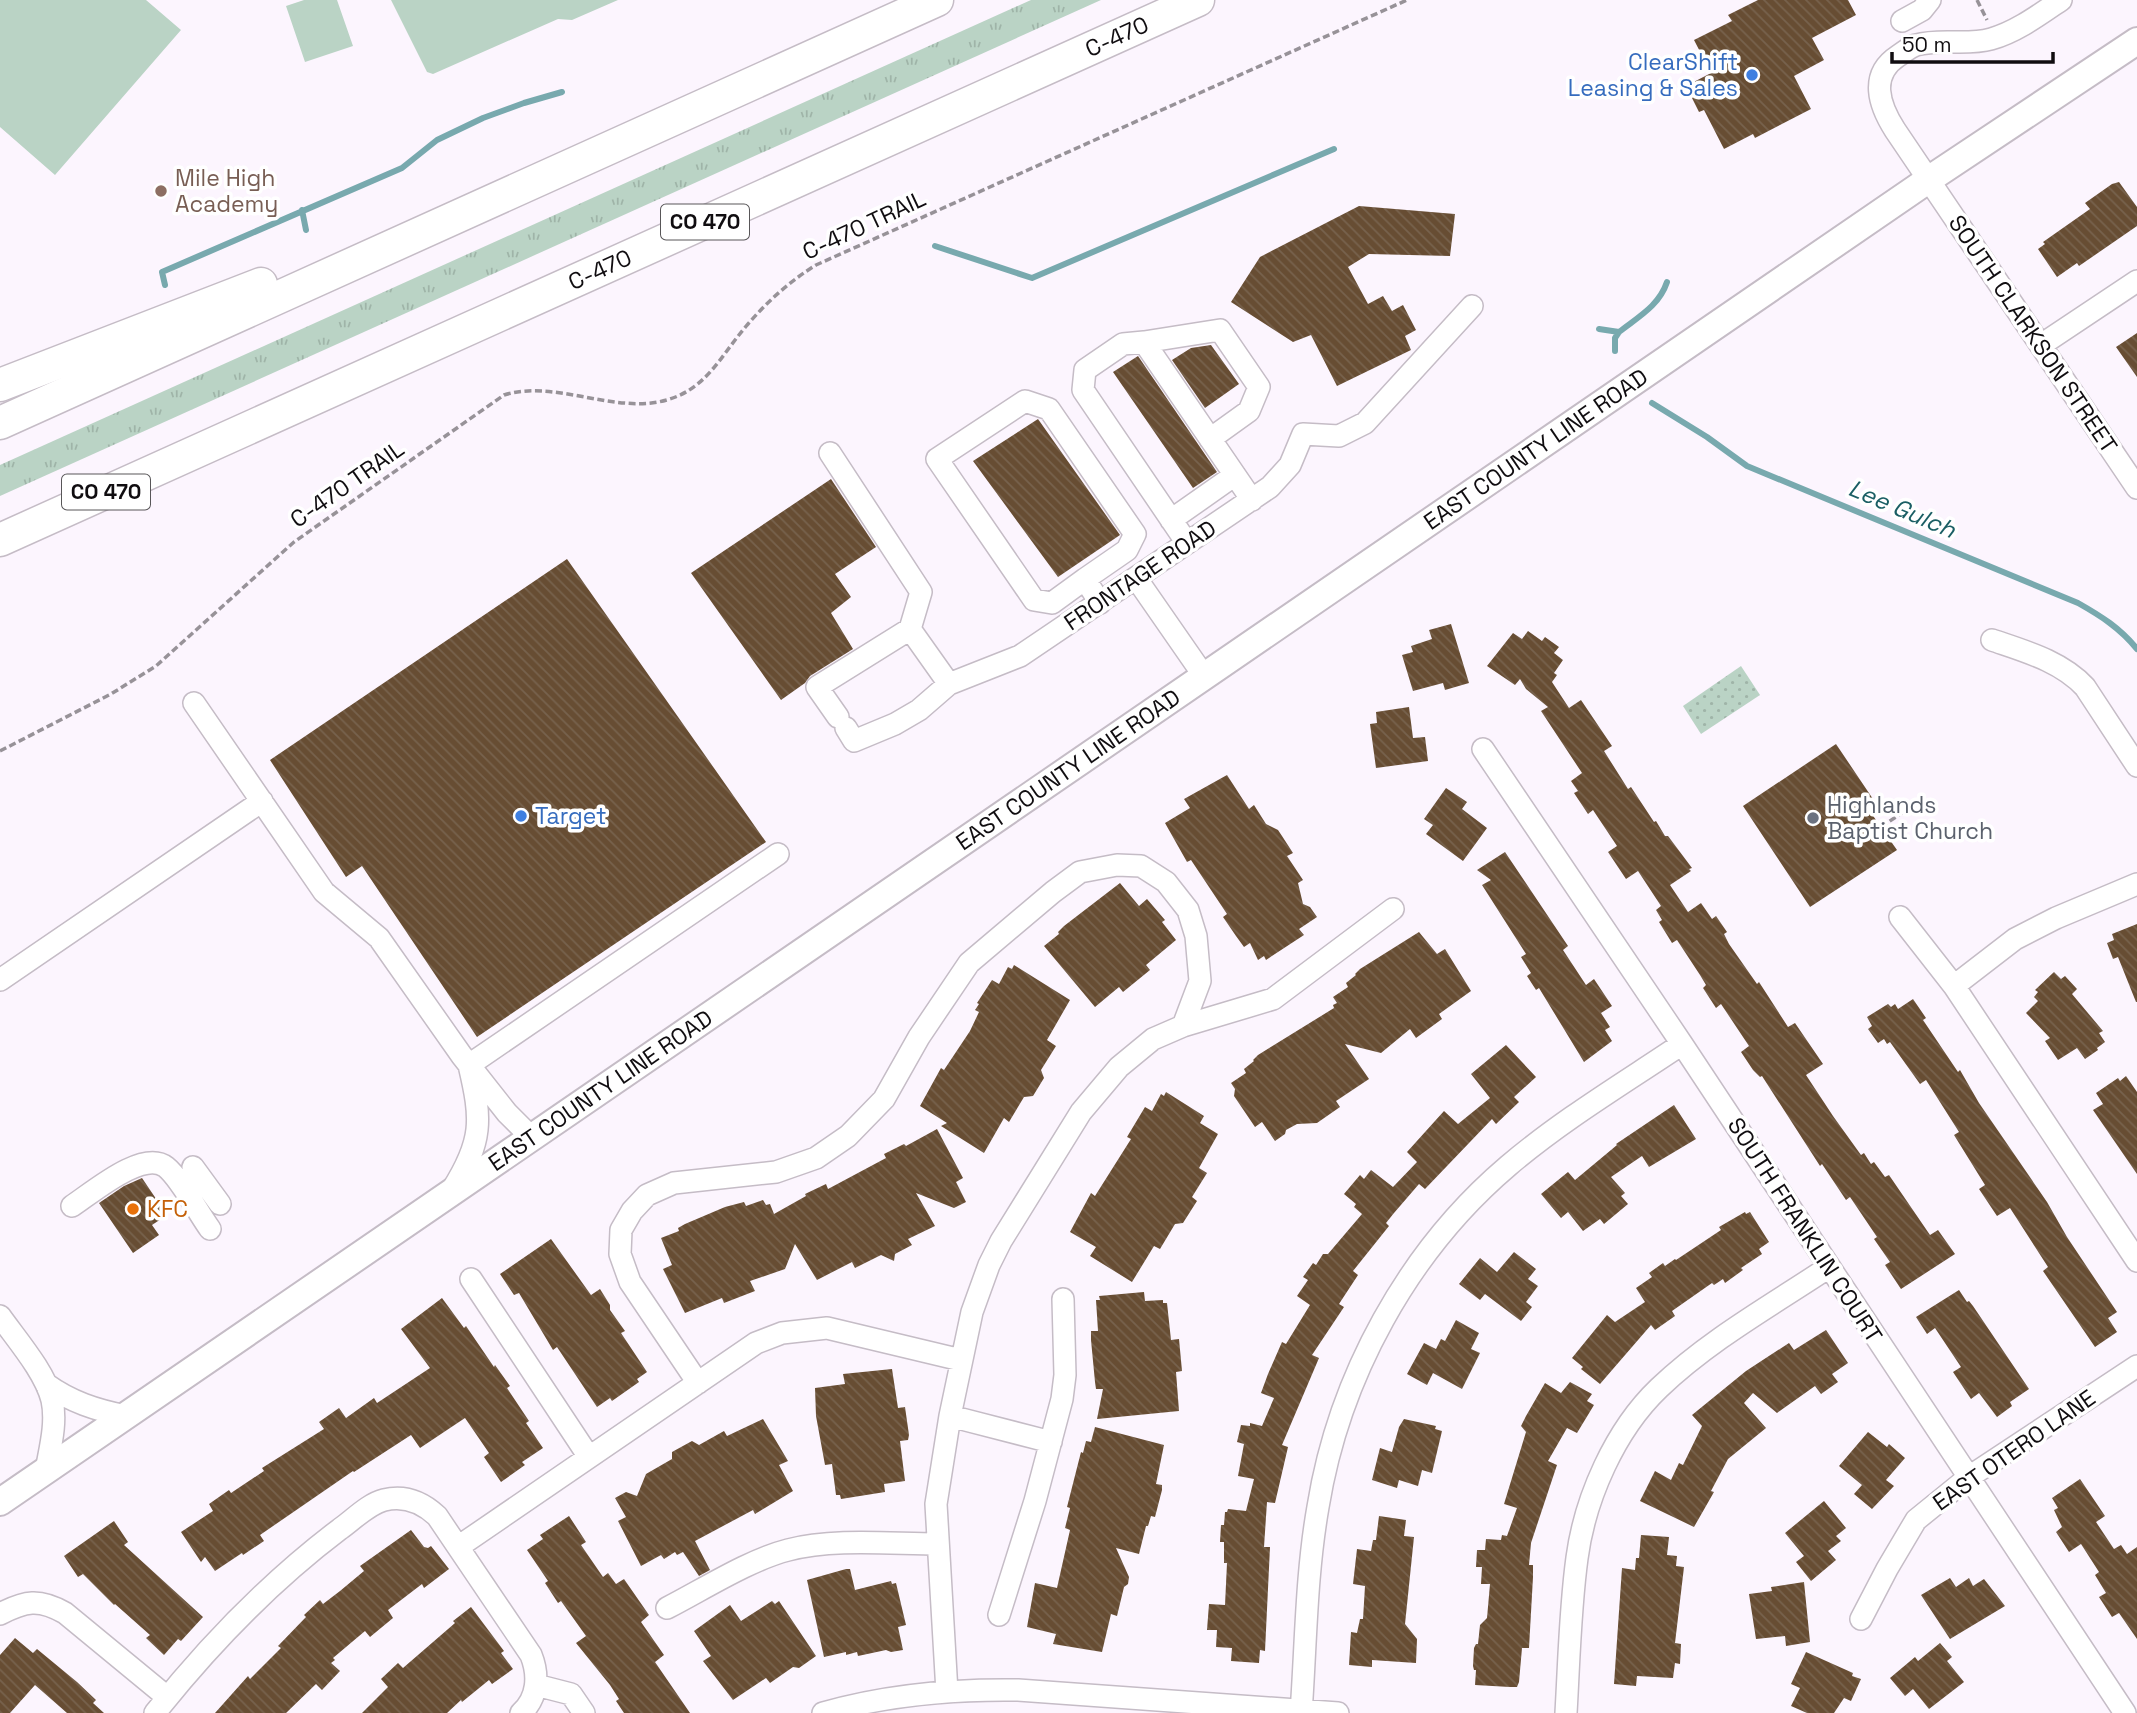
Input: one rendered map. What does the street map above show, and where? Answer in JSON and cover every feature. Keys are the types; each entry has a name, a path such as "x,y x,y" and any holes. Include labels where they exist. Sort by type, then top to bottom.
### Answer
{"highway":[{"path":"0,423 937,0"},
{"name":"C-470","path":"0,540 1198,0"},
{"path":"0,384 323,260 535,167 594,155"},
{"path":"0,562 162,488 211,445"}],"main road":[{"name":"EAST COUNTY LINE ROAD","path":"0,1502 1928,180 2137,41"}],"street":[{"path":"1902,21 1922,10 1930,0"},
{"name":"SOUTH CLARKSON STREET","path":"2061,0 2022,25 1994,38 1974,44 1939,42 1914,45 1893,59 1879,77 1881,105 1928,180 2137,488"},
{"path":"2041,345 2137,281"},
{"name":"FRONTAGE ROAD","path":"910,629 817,687 854,741 895,724 919,710 949,684 1020,656 1252,500 1277,481 1290,465 1303,434 1339,436 1365,423 1472,306"},
{"path":"1188,543 1083,390 1085,370 1124,344 1220,331 1259,387 1249,411 1210,439"},
{"path":"1144,342 1252,500"},
{"path":"1025,401 1049,409 1135,534 1127,550 1085,579 1052,603 1034,600 937,459 1025,401"},
{"path":"830,453 921,592 910,629 949,684"},
{"path":"1171,520 1235,475"},
{"path":"1136,578 1204,676"},
{"path":"1085,579 1100,603"},
{"path":"1992,640 2061,667 2074,675 2085,687 2137,766"},
{"path":"194,702 324,892 379,938 469,1065 507,1113 531,1138"},
{"name":"SOUTH FRANKLIN COURT","path":"1483,749 1682,1044 2125,1713"},
{"path":"0,980 262,801"},
{"path":"469,1065 778,854"},
{"path":"698,1383 630,1282 620,1254 621,1230 632,1211 648,1195 674,1183 776,1172 816,1158 840,1142 884,1099 919,1037 969,963 1080,872 1117,865 1141,866 1166,882 1188,910 1196,936 1200,981 1183,1026"},
{"path":"1959,982 2015,939 2056,918 2137,884"},
{"path":"947,1692 936,1504 961,1360 972,1312 989,1265 1080,1112 1119,1067 1153,1039 1183,1026 1273,999 1393,909"},
{"path":"1900,917 1959,982 2137,1261"},
{"path":"1301,1712 1310,1568 1324,1472 1357,1373 1393,1304 1442,1234 1510,1164 1561,1125 1682,1044"},
{"path":"449,1194 468,1164 477,1130 478,1112 469,1065"},
{"path":"72,1206 134,1166 146,1162 156,1163 166,1166 210,1229"},
{"path":"193,1167 220,1204"},
{"path":"1566,1713 1577,1558 1582,1532 1599,1481 1624,1432 1658,1388 1703,1352 1829,1266"},
{"path":"471,1279 589,1457"},
{"path":"999,1615 1035,1501 1065,1375 1063,1299"},
{"path":"0,1316 46,1384 52,1401 53,1418 46,1471"},
{"path":"458,1547 757,1343 782,1333 827,1328 961,1360"},
{"name":"EAST OTERO LANE","path":"1861,1619 1916,1520 1969,1477 2137,1366"},
{"path":"46,1384 86,1406 126,1416"},
{"path":"950,1416 1051,1442"},
{"path":"0,1614 19,1604 50,1604 65,1613 161,1705 243,1613 311,1551 369,1507 383,1500 408,1499 428,1507 437,1516 531,1655 536,1668 536,1685 532,1699 521,1713"},
{"path":"667,1608 786,1550 826,1544 939,1544"},
{"path":"536,1685 571,1694 584,1713"},
{"path":"823,1713 868,1702 947,1692 1018,1690 1338,1713"}],"path":[{"name":"C-470 TRAIL","path":"0,751 117,690 156,666 306,532 505,395 531,391 647,403 674,397 702,382 764,307 794,278 816,265 1407,0"},
{"path":"1881,827 1918,802"}],"green space":[{"path":"0,0 146,0 181,30 55,175 0,127"},
{"path":"304,0 337,0 353,46 305,62 286,6"},
{"path":"391,0 618,0 572,20 558,19 433,74 427,72"},
{"path":"1031,0 1101,0 0,496 0,465"},
{"path":"1741,666 1760,695 1701,734 1683,706"}],"building":[{"name":"ClearShift Leasing & Sales","path":"1758,0 1848,0 1856,15 1812,38 1824,60 1794,76 1811,109 1755,138 1753,134 1724,149 1704,110 1699,112 1686,86 1711,73 1694,40 1732,21 1728,15"},
{"path":"2119,182 2137,207 2137,226 2079,266 2077,263 2057,277 2038,249 2045,244 2043,242 2090,209 2085,203"},
{"path":"1359,206 1455,214 1450,256 1369,254 1348,267 1368,304 1383,296 1392,311 1403,305 1416,330 1405,336 1411,350 1337,386 1311,335 1293,342 1231,302 1260,257"},
{"path":"2137,333 2137,377 2116,347"},
{"path":"1211,345 1239,384 1205,408 1172,360 1191,348"},
{"path":"1138,356 1217,472 1193,488 1113,372"},
{"path":"1038,419 1120,535 1058,577 973,461"},
{"path":"831,479 876,547 835,574 851,597 831,613 853,649 810,676 805,683 781,700 691,573"},
{"path":"567,559 766,842 477,1037 362,866 346,877 270,760"},
{"path":"1451,624 1469,683 1445,690 1443,683 1413,691 1402,655 1413,652 1411,646 1432,639 1429,630"},
{"path":"1528,631 1542,641 1545,637 1559,647 1554,653 1563,660 1554,673 1557,675 1552,682 1569,708 1581,700 1612,746 1604,751 1628,789 1631,787 1654,822 1656,821 1692,868 1670,885 1688,912 1701,903 1712,919 1716,916 1727,932 1724,934 1729,944 1757,984 1759,982 1788,1027 1795,1023 1823,1064 1806,1075 1833,1116 1861,1155 1864,1153 1871,1164 1874,1162 1885,1177 1889,1175 1930,1235 1938,1230 1955,1254 1901,1289 1885,1265 1890,1262 1874,1239 1877,1237 1850,1197 1846,1200 1822,1164 1820,1166 1762,1076 1753,1070 1741,1052 1749,1046 1721,1004 1716,1008 1703,988 1706,985 1677,940 1672,943 1659,922 1662,920 1656,910 1661,906 1638,871 1626,879 1608,852 1617,846 1593,810 1588,814 1574,793 1578,791 1571,781 1582,773 1541,711 1548,707 1526,689 1520,679 1515,685 1487,666 1513,633 1522,639"},
{"path":"1409,707 1413,738 1425,737 1428,761 1376,768 1370,724 1377,723 1376,712"},
{"name":"Highlands Baptist Church","path":"1836,744 1877,805 1869,810 1897,850 1810,907 1743,806"},
{"path":"1227,775 1249,809 1254,805 1266,824 1278,830 1293,853 1287,856 1303,880 1298,883 1303,904 1310,907 1317,917 1299,929 1304,935 1266,960 1264,956 1258,960 1250,943 1244,947 1223,917 1227,914 1191,860 1187,862 1165,823 1190,808 1184,799"},
{"path":"1446,788 1467,802 1462,809 1487,828 1463,861 1426,834 1433,825 1424,819"},
{"path":"1505,852 1568,946 1563,950 1586,985 1594,979 1612,1006 1601,1013 1610,1027 1605,1030 1612,1041 1584,1062 1539,988 1536,990 1527,976 1531,973 1521,957 1526,954 1482,885 1491,880 1477,870"},
{"path":"1120,883 1139,906 1147,899 1165,920 1162,922 1176,940 1146,965 1150,970 1123,992 1119,987 1095,1007 1044,946 1059,934 1064,926"},
{"path":"2137,924 2136,1002 2118,957 2113,959 2107,943 2114,940 2112,934"},
{"path":"1419,932 1437,954 1445,949 1471,991 1439,1014 1442,1019 1416,1038 1410,1029 1381,1053 1345,1044 1369,1079 1336,1101 1340,1107 1317,1123 1297,1124 1275,1141 1262,1122 1255,1127 1234,1096 1235,1089 1231,1083 1246,1073 1244,1069 1258,1055 1334,1008 1333,1005 1337,1003 1333,997 1348,987 1346,983 1360,969"},
{"path":"1014,965 1070,1000 1047,1040 1056,1046 1041,1070 1044,1078 1033,1096 1024,1097 1009,1122 1004,1118 984,1153 941,1126 947,1123 920,1106 941,1068 944,1070 970,1031 979,1012 975,1010 979,1004 977,1003 992,980 999,984 1008,967 1012,969"},
{"path":"2054,972 2061,979 2065,976 2077,989 2072,994 2103,1031 2099,1033 2105,1042 2085,1059 2077,1048 2058,1060 2045,1041 2050,1038 2026,1013 2038,1001 2034,997 2038,992 2035,990"},
{"path":"1913,999 1926,1018 1923,1020 1958,1072 1960,1070 2117,1312 2108,1318 2117,1332 2095,1347 2043,1271 2048,1267 2010,1208 1997,1216 1979,1189 1985,1185 1954,1135 1959,1132 1926,1080 1920,1084 1890,1042 1887,1044 1884,1039 1878,1043 1868,1029 1872,1026 1867,1017 1888,1004 1891,1007 1895,1004 1898,1009"},
{"path":"1506,1045 1536,1077 1514,1097 1519,1102 1496,1124 1492,1119 1425,1189 1419,1184 1394,1213 1386,1223 1389,1226 1353,1271 1358,1275 1339,1304 1344,1307 1312,1355 1319,1358 1282,1445 1288,1447 1275,1503 1267,1502 1264,1547 1270,1547 1265,1651 1260,1650 1259,1663 1231,1661 1232,1648 1216,1647 1217,1630 1207,1630 1209,1604 1225,1605 1227,1563 1224,1563 1224,1542 1220,1542 1221,1525 1224,1525 1225,1512 1228,1509 1246,1511 1254,1479 1238,1476 1244,1444 1237,1442 1241,1425 1250,1426 1250,1423 1262,1426 1274,1398 1261,1393 1282,1342 1286,1344 1310,1305 1297,1296 1308,1280 1303,1277 1313,1263 1316,1265 1323,1254 1328,1254 1362,1214 1354,1207 1356,1204 1344,1194 1360,1175 1364,1179 1371,1170 1393,1187 1417,1162 1407,1152 1444,1111 1458,1124 1490,1098 1471,1074"},
{"path":"2126,1076 2137,1092 2137,1174 2093,1110 2103,1104 2096,1093 2118,1078 2120,1081"},
{"path":"1166,1092 1204,1116 1200,1123 1218,1134 1199,1168 1207,1173 1192,1197 1197,1201 1183,1223 1175,1224 1160,1249 1154,1246 1132,1282 1090,1256 1096,1247 1070,1232 1091,1193 1095,1196 1131,1139 1127,1137 1145,1107 1152,1111 1161,1094 1164,1096"},
{"path":"1674,1105 1696,1139 1649,1167 1642,1156 1611,1177 1625,1193 1621,1196 1628,1204 1604,1224 1600,1219 1583,1231 1568,1212 1561,1218 1541,1194 1568,1172 1575,1180 1616,1144"},
{"path":"937,1129 963,1178 956,1182 966,1202 954,1208 916,1193 935,1226 908,1239 912,1245 895,1254 894,1261 881,1255 855,1268 852,1262 817,1280 795,1244 785,1269 750,1281 755,1291 724,1303 722,1298 685,1313 663,1269 672,1265 661,1238 679,1231 678,1228 685,1224 744,1202 746,1206 763,1200 766,1205 770,1204 774,1214 806,1196 805,1194 826,1184 828,1189 886,1158 884,1154 904,1144 906,1146"},
{"name":"KFC","path":"142,1178 167,1215 152,1225 159,1235 133,1253 99,1203 124,1186"},
{"path":"1745,1212 1750,1212 1769,1242 1759,1249 1762,1254 1725,1283 1723,1279 1714,1285 1712,1283 1672,1311 1675,1316 1655,1330 1651,1325 1600,1384 1581,1369 1583,1367 1572,1358 1607,1315 1615,1322 1645,1302 1636,1288 1652,1277 1649,1273 1663,1263 1665,1266 1676,1260 1721,1230 1719,1227"},
{"path":"551,1239 591,1295 600,1289 610,1305 610,1310 625,1331 621,1333 647,1372 637,1379 639,1382 612,1401 610,1398 597,1407 557,1347 553,1350 519,1293 514,1295 500,1274"},
{"path":"1514,1252 1536,1269 1528,1279 1538,1286 1526,1302 1532,1307 1521,1321 1485,1294 1480,1300 1459,1284 1480,1258 1497,1272"},
{"path":"1959,1290 1973,1306 2029,1389 2010,1402 2012,1406 1997,1417 1979,1393 1971,1399 1953,1372 1961,1367 1935,1328 1927,1334 1916,1317"},
{"path":"1144,1292 1145,1301 1163,1300 1163,1303 1167,1303 1171,1340 1179,1339 1182,1371 1176,1372 1179,1411 1097,1419 1103,1389 1096,1389 1091,1340 1091,1331 1098,1331 1096,1300 1100,1300 1099,1296"},
{"path":"442,1298 510,1386 507,1388 543,1448 522,1462 525,1465 501,1482 484,1457 489,1453 465,1418 420,1448 411,1435 260,1535 264,1541 243,1555 242,1553 215,1571 205,1557 201,1562 181,1532 213,1511 209,1504 229,1490 231,1493 264,1471 262,1468 324,1429 319,1422 339,1408 346,1418 374,1398 377,1403 430,1368 401,1329"},
{"path":"1456,1320 1479,1333 1471,1349 1480,1353 1462,1389 1433,1373 1427,1385 1407,1374 1424,1343 1436,1349 1441,1339 1445,1341"},
{"path":"1826,1330 1848,1363 1832,1374 1838,1382 1821,1394 1815,1386 1777,1413 1753,1393 1744,1403 1766,1428 1728,1459 1711,1491 1714,1492 1694,1527 1640,1501 1655,1471 1671,1480 1679,1463 1683,1465 1702,1426 1692,1415 1746,1371 1789,1343 1794,1350"},
{"path":"892,1369 898,1408 905,1407 909,1435 908,1440 900,1441 905,1481 884,1484 885,1492 841,1499 840,1495 836,1495 832,1464 825,1465 816,1416 815,1388 845,1384 843,1374"},
{"path":"1570,1382 1592,1394 1587,1401 1594,1405 1577,1433 1567,1428 1548,1461 1557,1465 1531,1543 1529,1565 1533,1565 1533,1577 1529,1648 1522,1648 1519,1682 1517,1687 1475,1685 1474,1648 1478,1644 1480,1625 1487,1618 1490,1584 1481,1584 1482,1567 1476,1567 1477,1550 1485,1550 1486,1539 1501,1540 1502,1535 1507,1536 1517,1508 1504,1504 1526,1432 1521,1426 1526,1416 1545,1383 1561,1393"},
{"path":"763,1419 788,1461 779,1465 793,1491 755,1514 753,1510 695,1541 710,1570 699,1576 683,1552 677,1555 675,1552 664,1559 661,1555 641,1566 618,1521 626,1517 615,1498 626,1492 637,1496 646,1474 672,1459 672,1452 692,1441 699,1445 724,1431 727,1436"},
{"path":"1404,1419 1436,1426 1435,1429 1442,1431 1432,1473 1422,1470 1418,1486 1399,1480 1397,1488 1372,1480 1380,1448 1392,1452"},
{"path":"1095,1427 1164,1445 1156,1484 1162,1485 1162,1490 1155,1517 1151,1516 1146,1526 1139,1554 1116,1548 1129,1577 1117,1616 1111,1614 1102,1652 1053,1644 1056,1634 1027,1627 1035,1583 1057,1588 1070,1530 1065,1528 1070,1508 1067,1507 1081,1452 1083,1453 1086,1441 1091,1442"},
{"path":"1868,1432 1887,1447 1889,1444 1905,1458 1886,1480 1894,1486 1872,1509 1854,1494 1862,1485 1839,1466"},
{"path":"2080,1479 2105,1516 2096,1522 2114,1549 2121,1545 2127,1554 2137,1547 2137,1639 2119,1613 2112,1617 2099,1597 2106,1593 2095,1575 2099,1572 2081,1544 2069,1552 2056,1532 2062,1527 2054,1510 2058,1508 2052,1498"},
{"path":"1824,1501 1846,1528 1836,1536 1841,1541 1828,1551 1836,1560 1811,1581 1796,1562 1804,1556 1785,1533"},
{"path":"569,1516 586,1542 581,1545 603,1577 608,1573 616,1584 624,1579 649,1615 641,1622 664,1655 655,1662 690,1713 624,1713 610,1685 576,1643 586,1636 561,1601 558,1603 545,1583 548,1581 527,1550 543,1539 540,1535"},
{"path":"1379,1516 1406,1520 1404,1536 1414,1537 1405,1624 1417,1639 1416,1663 1372,1660 1372,1667 1349,1665 1351,1632 1357,1633 1360,1619 1363,1619 1365,1586 1353,1584 1357,1549 1371,1551 1373,1540 1376,1540"},
{"path":"114,1521 128,1542 124,1545 203,1617 164,1655 146,1638 150,1635 83,1574 78,1577 64,1556"},
{"path":"411,1530 424,1547 431,1546 449,1569 424,1588 422,1584 388,1610 393,1618 370,1637 365,1631 333,1658 335,1660 331,1663 340,1671 322,1690 316,1684 286,1713 215,1713 248,1676 250,1679 281,1648 278,1646 320,1600 323,1604 340,1591 364,1571 360,1566"},
{"path":"1641,1535 1669,1537 1667,1555 1677,1556 1676,1566 1684,1567 1675,1643 1681,1644 1680,1664 1675,1663 1673,1678 1637,1676 1636,1686 1614,1684 1622,1568 1635,1570"},
{"path":"850,1569 855,1590 891,1581 892,1584 896,1583 906,1625 898,1627 903,1650 886,1650 858,1656 857,1652 846,1655 846,1652 824,1657 807,1580"},
{"path":"1950,1578 1956,1587 1969,1578 1973,1586 1984,1579 2005,1606 1950,1639 1921,1595"},
{"path":"1804,1582 1810,1642 1786,1646 1785,1636 1756,1639 1749,1594 1772,1591 1771,1587"},
{"path":"772,1601 775,1604 779,1601 816,1656 799,1668 793,1667 770,1683 766,1678 733,1700 703,1661 711,1656 694,1631 730,1605 741,1621"},
{"path":"471,1607 504,1651 501,1653 513,1669 492,1684 489,1680 447,1713 362,1713 388,1687 381,1679 398,1663 403,1668"},
{"path":"15,1638 33,1653 37,1649 77,1682 96,1700 93,1703 104,1713 67,1713 35,1685 10,1713 0,1713 0,1655"},
{"path":"1940,1643 1952,1657 1947,1661 1964,1682 1929,1709 1913,1689 1905,1696 1890,1678 1915,1657 1918,1661"},
{"path":"1806,1652 1861,1679 1851,1701 1844,1698 1834,1713 1807,1713 1791,1706 1800,1688 1791,1684"}],"waterway":[{"path":"165,285 162,272 402,168 437,140 483,118 562,92"},
{"path":"935,246 1032,278 1334,149"},
{"path":"302,210 306,230"},
{"name":"Lee Gulch","path":"1615,351 1615,338 1619,332 1659,298 1667,282"},
{"name":"Lee Gulch","path":"1599,329 1619,332"},
{"name":"Lee Gulch","path":"1652,403 1747,466 2078,603 2110,623 2137,649"}],"place":[{"name":"ClearShift Leasing & Sales","path":"1752,75"},
{"name":"Mile High Academy","path":"161,191"},
{"name":"Target","path":"521,816"},
{"name":"Highlands Baptist Church","path":"1813,818"},
{"name":"KFC","path":"133,1209"}]}
